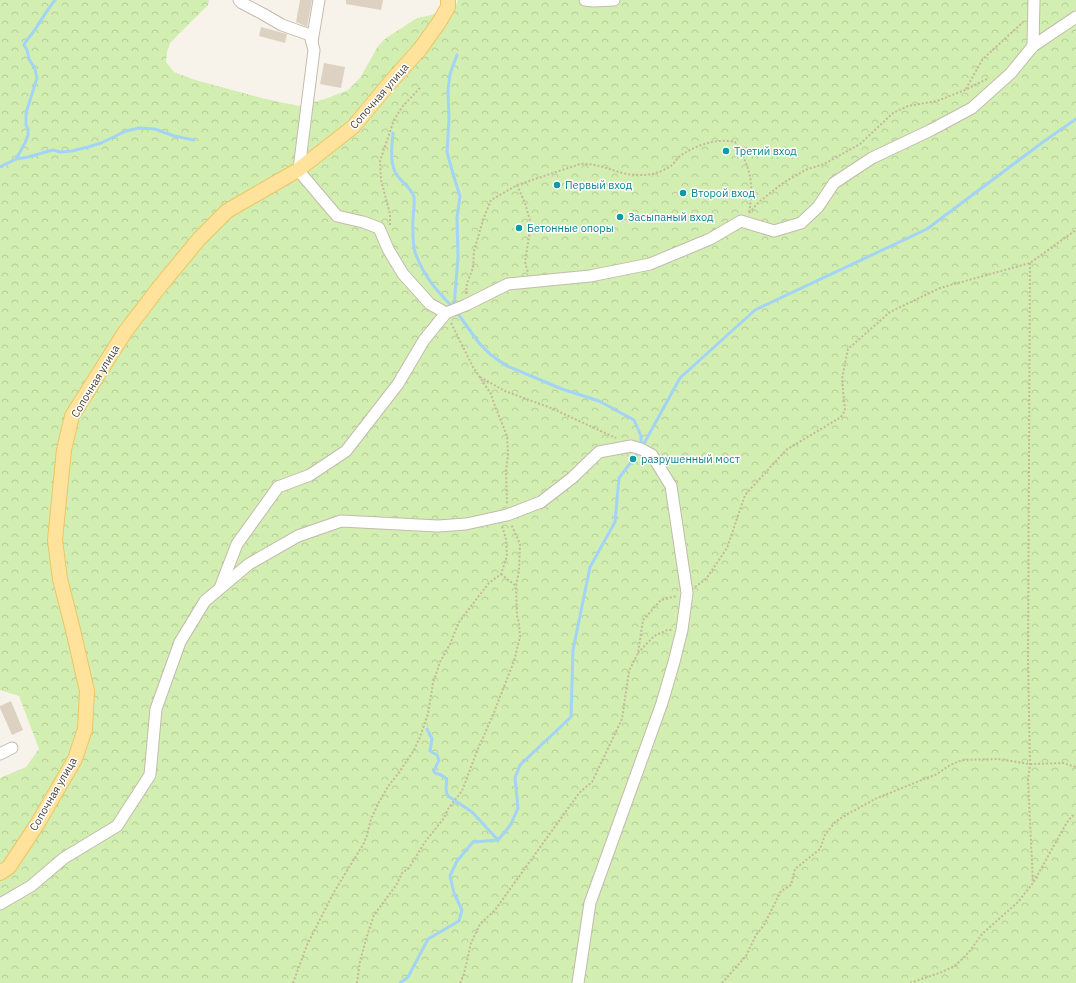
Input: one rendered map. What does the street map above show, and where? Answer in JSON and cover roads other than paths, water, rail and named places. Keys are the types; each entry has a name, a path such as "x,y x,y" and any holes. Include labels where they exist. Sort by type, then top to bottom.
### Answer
{"main road":[{"name":"Сопочная улица","path":"0,873 8,867 38,823 75,759 85,728 87,690 60,579 55,540 64,450 72,416 125,332 199,239 228,211 298,169 353,127 420,49 448,7 448,0"}],"street":[{"path":"240,0 242,3 282,25 310,35 314,50 298,169 337,216 379,228 388,249 403,274 430,304 446,313"},
{"path":"312,42 319,0"},
{"path":"585,0 614,0"},
{"path":"1033,46 1034,0"},
{"path":"220,589 237,544 278,487 310,475 346,451 398,384 424,340 446,313 466,305 508,284 590,276 650,264 710,239 741,221 774,231 801,223 818,207 834,183 872,158 931,130 972,108 1011,74 1033,46 1076,17"},
{"path":"0,904 31,886 64,858 117,826 150,776 156,709 180,642 206,602 250,564 298,536 340,521 438,526 466,524 503,516 541,502 572,478 599,452 631,446 652,455 671,486 687,593 682,630 662,703 590,903 578,983"},
{"path":"0,754 12,748"}],"waterway":[{"path":"16,159 28,135 26,113 37,78 35,69 29,59 24,45 55,0"},
{"path":"454,307 458,257 457,218 460,196 447,152 449,119 448,91 450,74 457,55"},
{"path":"400,983 408,977 428,939 459,921 462,910 454,893 450,876 457,861 473,842 498,840 505,832 511,824 518,808 515,778 520,765 571,717 573,650 590,567 615,522 619,478 641,449 680,378 755,310 927,229 1076,119"},
{"path":"0,167 16,159 53,150 60,152 72,151 88,147 101,143 126,131 139,128 155,129 174,136 194,140"},
{"path":"393,133 392,155 394,171 411,190 414,197 413,244 415,252 431,282 453,307"},
{"path":"456,311 479,343 491,355 507,366 562,389 599,401 634,420 641,436 641,446"},
{"path":"427,729 432,739 430,751 437,755 439,760 434,771 445,778 447,783 446,792 448,796 472,812 498,840"}],"place":[{"name":"Третий вход","path":"726,151"},
{"name":"Первый вход","path":"557,185"},
{"name":"Второй вход","path":"683,193"},
{"name":"Засыпаный вход","path":"620,217"},
{"name":"Бетонные опоры","path":"519,228"},
{"name":"разрушенный мост","path":"633,459"}]}
